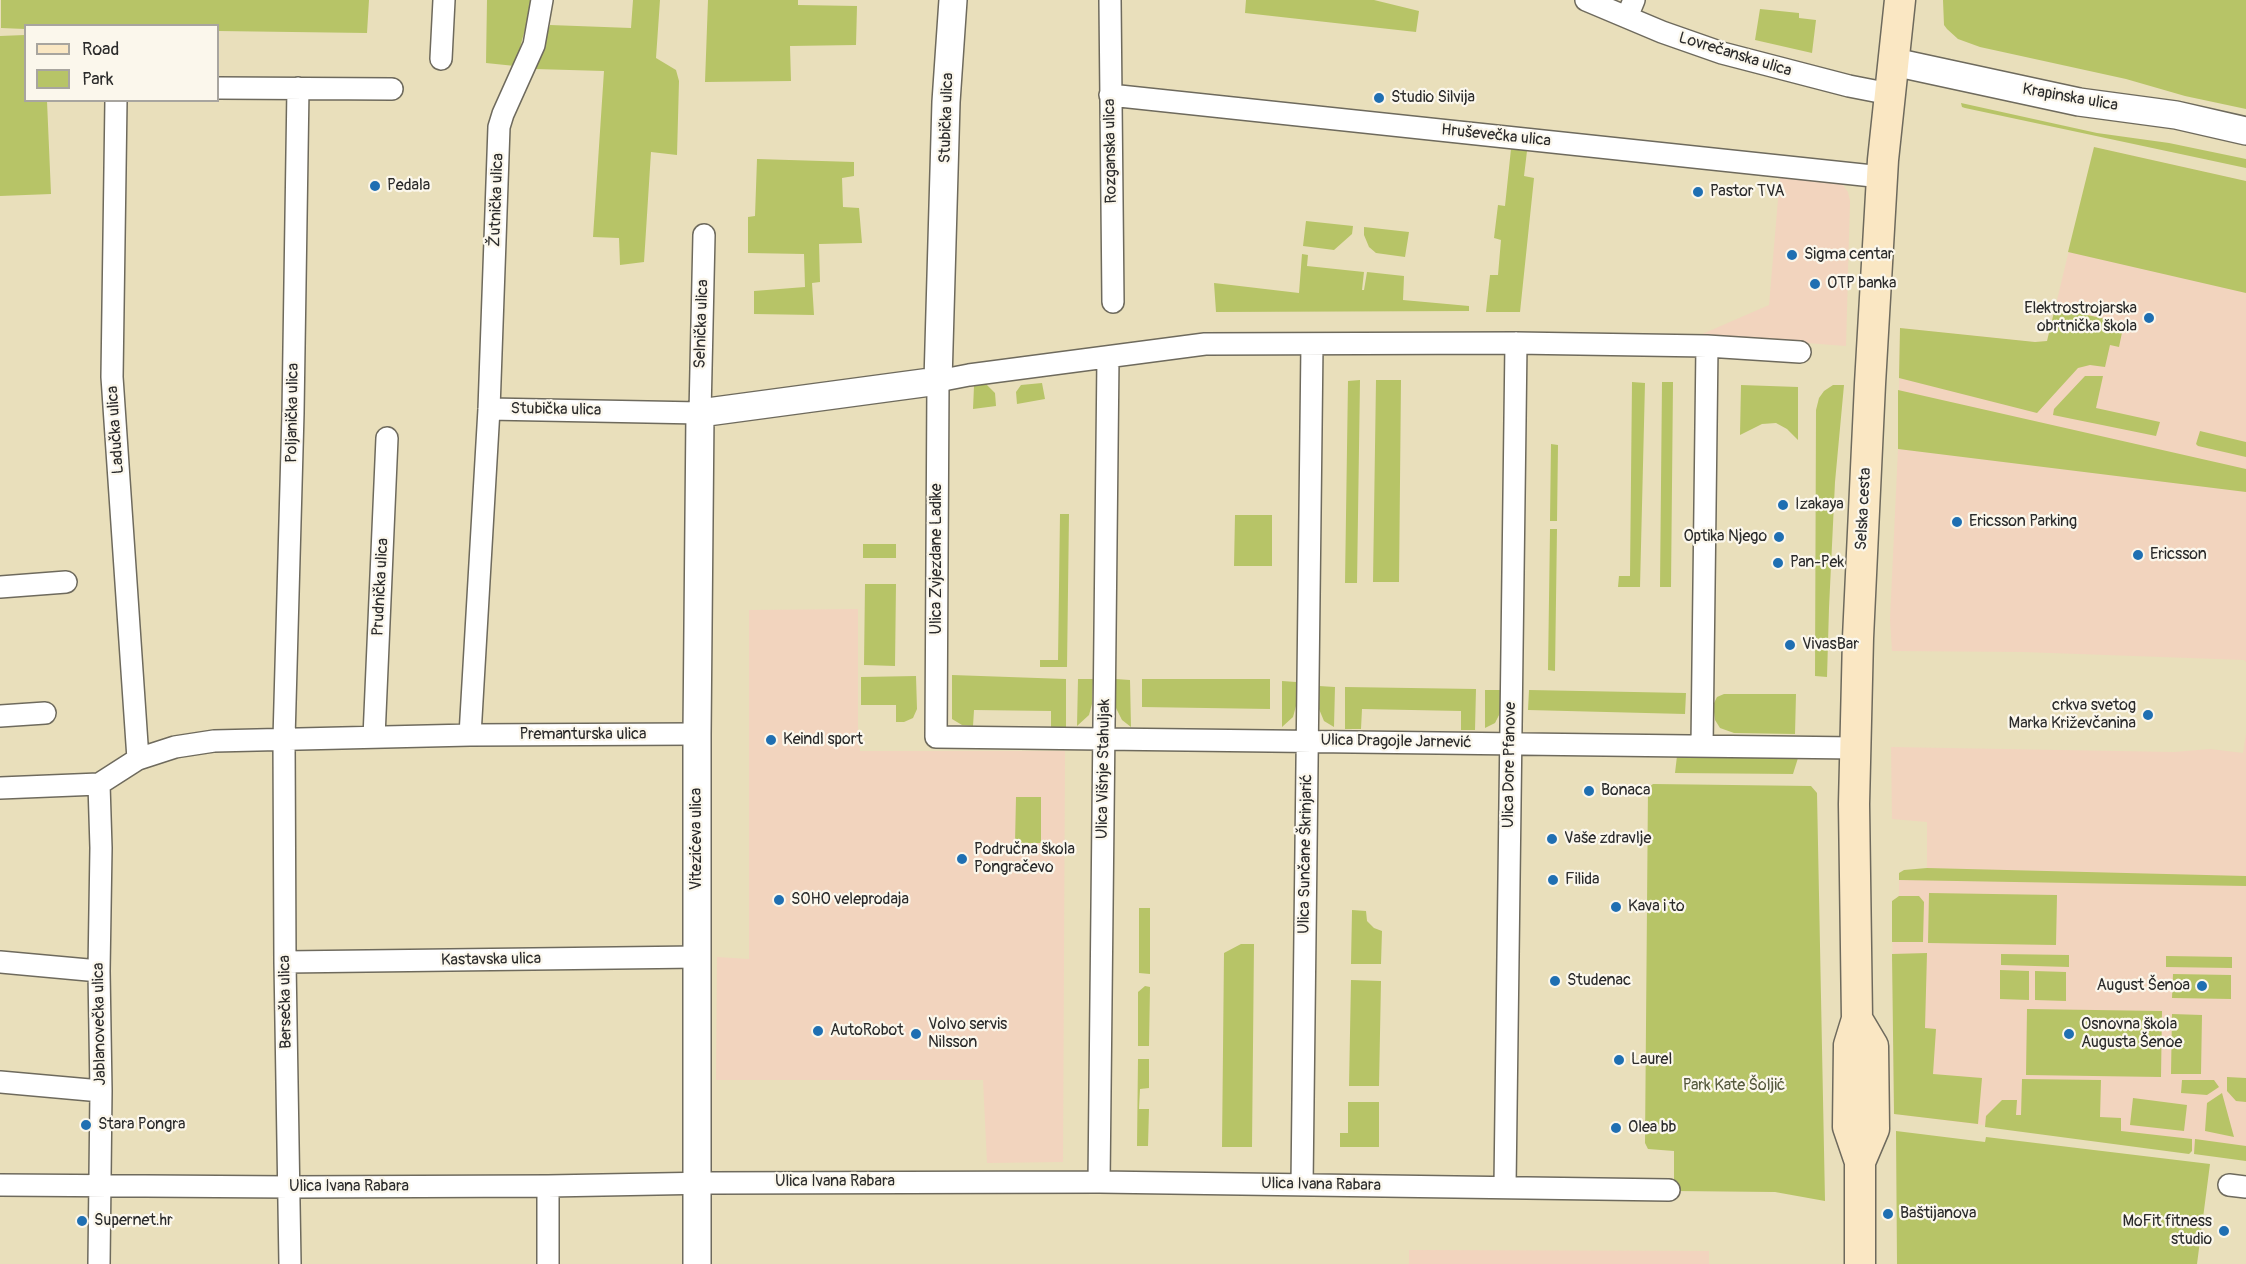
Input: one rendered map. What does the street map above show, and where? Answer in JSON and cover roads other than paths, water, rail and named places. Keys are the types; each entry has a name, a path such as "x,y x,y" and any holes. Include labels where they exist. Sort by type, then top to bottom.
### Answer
{"main road":[{"name":"Selska cesta","path":"1860,1264 1860,1162 1848,1127 1849,1045 1857,1018 1854,804 1858,638 1882,177 1900,0"}],"street":[{"path":"441,58 444,0"},
{"name":"Žutnička ulica","path":"489,409 499,127 534,45 542,0"},
{"name":"Stubička ulica","path":"470,735 489,409 700,413 938,381 946,113 953,0"},
{"name":"Rozganska ulica","path":"1110,0 1113,302"},
{"name":"Lovrečanska ulica","path":"1586,0 1630,9 1662,32 1722,53 1849,86 1890,94"},
{"name":"Krapinska ulica","path":"1894,62 2079,102 2176,116 2246,131"},
{"path":"219,88 392,89"},
{"name":"Poljanička ulica","path":"284,739 294,413 298,88"},
{"name":"Hruševečka ulica","path":"1110,95 1882,177"},
{"name":"Ladučka ulica","path":"116,102 112,377 138,759"},
{"name":"Selnička ulica","path":"700,413 704,235"},
{"path":"938,381 1205,344 1516,343 1707,346 1800,352"},
{"name":"Ulica Dore Pfanove","path":"1505,1186 1516,343"},
{"name":"Ulica Sunčane Škrinjarić","path":"1302,1185 1312,344"},
{"path":"1702,746 1707,346"},
{"name":"Ulica Višnje Stahuljak","path":"1099,1182 1108,357"},
{"name":"Ulica Zvjezdane Ladike","path":"936,737 938,381"},
{"name":"Vitezićeva ulica","path":"697,1264 697,734 700,413"},
{"name":"Prudnička ulica","path":"374,737 387,438"},
{"path":"0,587 66,582"},
{"path":"0,716 45,713"},
{"name":"Premanturska ulica","path":"470,735 697,734"},
{"path":"0,788 99,784 138,759 174,747 208,742 470,735"},
{"name":"Ulica Dragojle Jarnević","path":"936,737 1856,748"},
{"name":"Bersečka ulica","path":"284,739 290,1264"},
{"name":"Jablanovečka ulica","path":"99,784 101,848 99,1264"},
{"name":"Kastavska ulica","path":"285,962 698,957"},
{"path":"0,962 99,971"},
{"path":"0,1082 101,1091"},
{"name":"Ulica Ivana Rabara","path":"0,1185 290,1187 1099,1182 1669,1190"},
{"path":"548,1186 548,1264"}],"place":[{"name":"Studio Silvija","path":"1379,98"},
{"name":"Pedala","path":"375,186"},
{"name":"Pastor TVA","path":"1698,192"},
{"name":"Sigma centar","path":"1792,255"},
{"name":"OTP banka","path":"1815,284"},
{"name":"Elektrostrojarska obrtnička škola","path":"2149,318"},
{"name":"Izakaya","path":"1783,505"},
{"name":"Ericsson Parking","path":"1957,522"},
{"name":"Optika Njego","path":"1779,537"},
{"name":"Ericsson","path":"2138,555"},
{"name":"Pan-Pek","path":"1778,563"},
{"name":"VivasBar","path":"1790,645"},
{"name":"crkva svetog Marka Križevčanina","path":"2148,715"},
{"name":"Keindl sport","path":"771,740"},
{"name":"Bonaca","path":"1589,791"},
{"name":"Vaše zdravlje","path":"1552,839"},
{"name":"Područna škola Pongračevo","path":"962,859"},
{"name":"Filida","path":"1553,880"},
{"name":"SOHO veleprodaja","path":"779,900"},
{"name":"Kava i to","path":"1616,907"},
{"name":"Studenac","path":"1555,981"},
{"name":"August Šenoa","path":"2202,986"},
{"name":"AutoRobot","path":"818,1031"},
{"name":"Volvo servis Nilsson","path":"916,1034"},
{"name":"Osnovna škola Augusta Šenoe","path":"2069,1034"},
{"name":"Laurel","path":"1619,1060"},
{"name":"Stara Pongra","path":"86,1125"},
{"name":"Olea bb","path":"1616,1128"},
{"name":"Baštijanova","path":"1888,1214"},
{"name":"Supernet.hr","path":"82,1221"},
{"name":"MoFit fitness studio","path":"2224,1231"}],"park label":[{"name":"Park Kate Šoljić","path":"1734,1086"}]}
